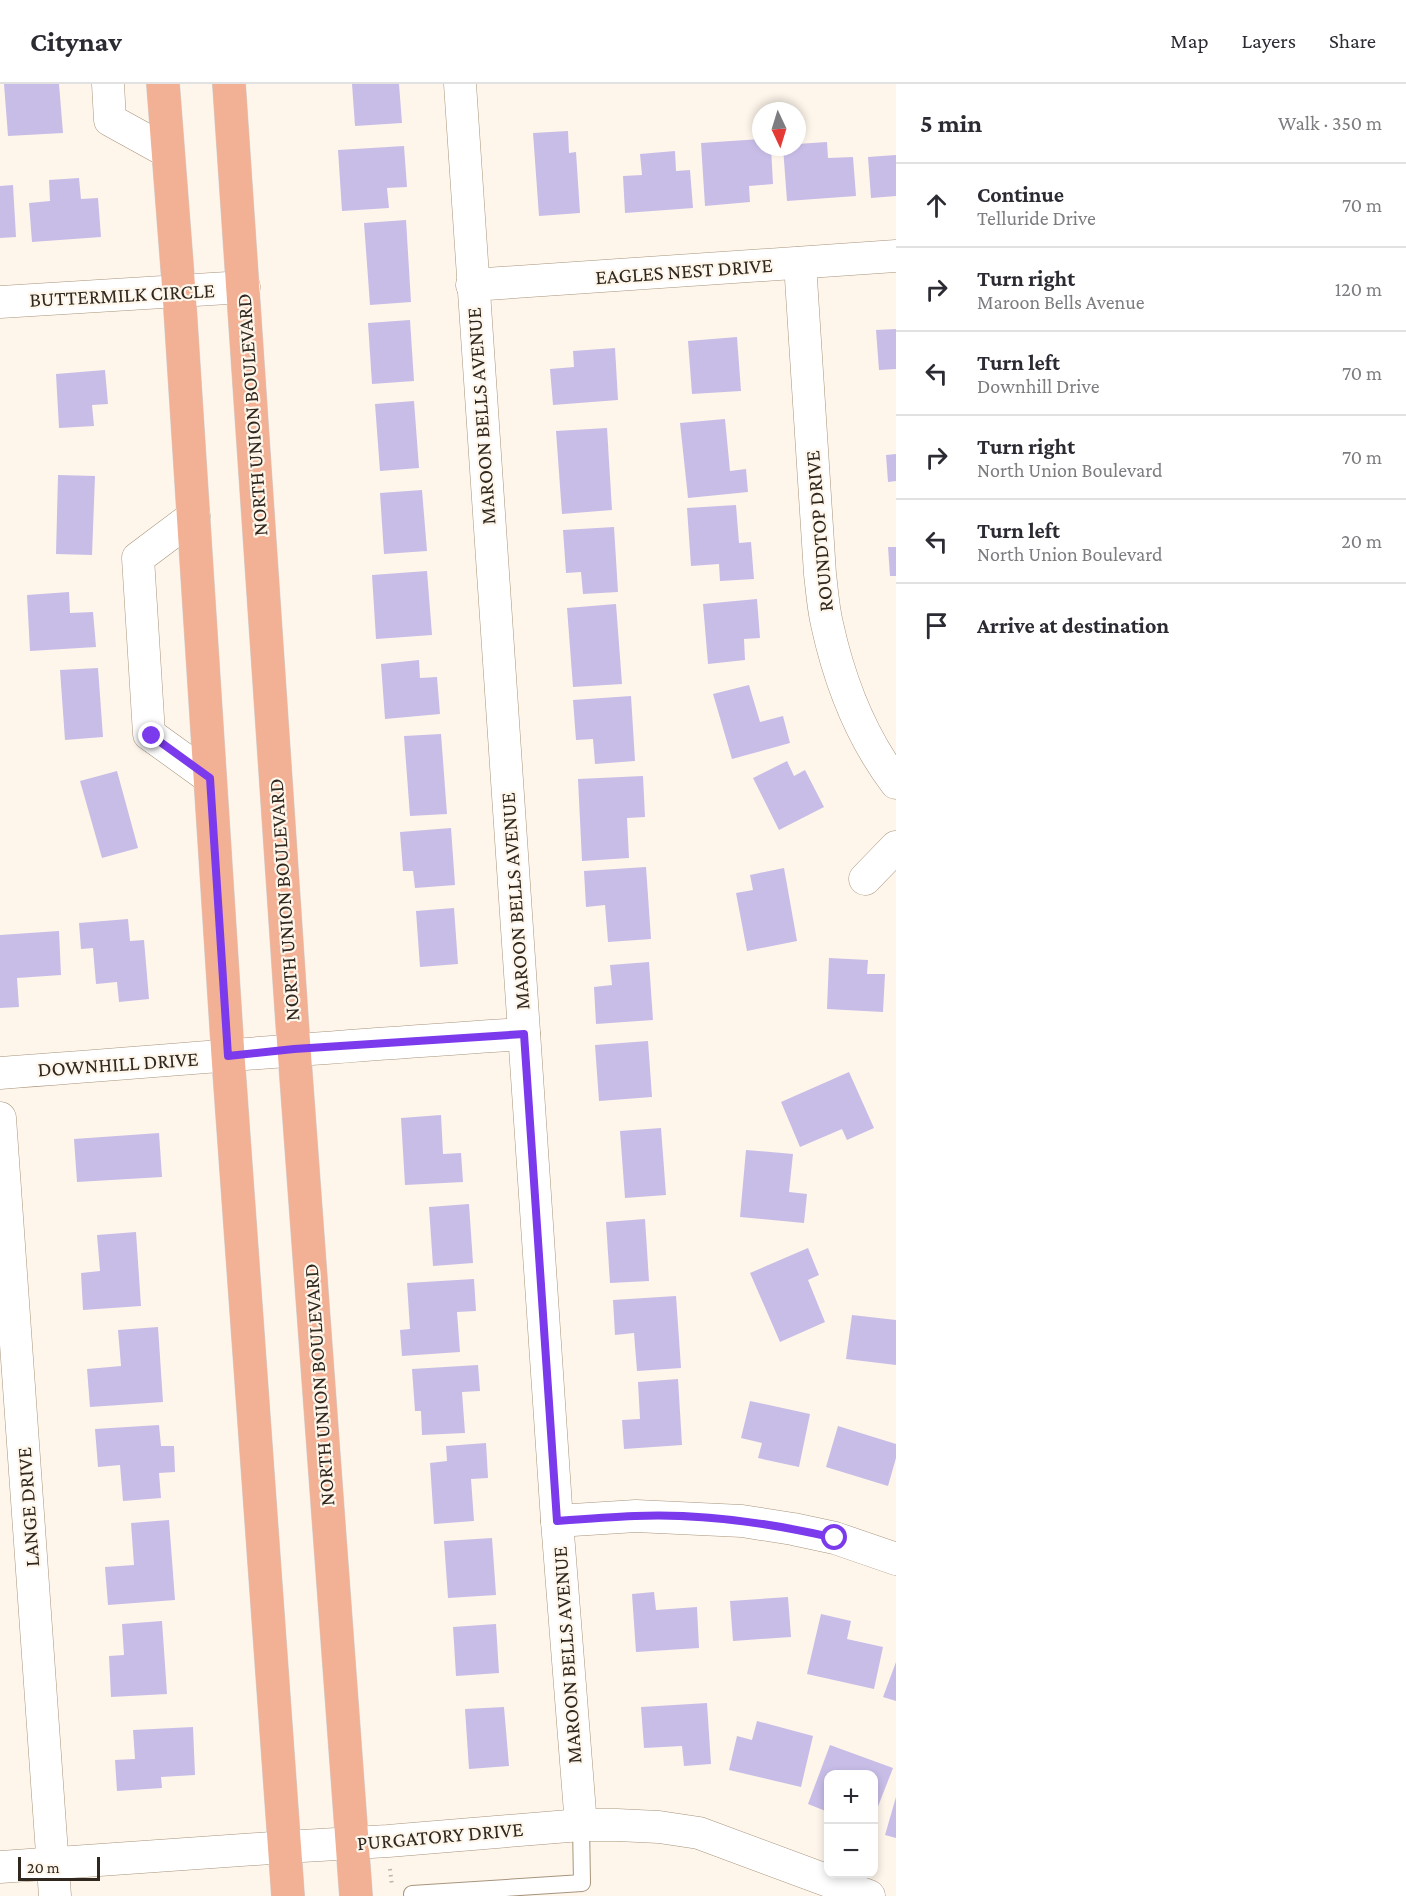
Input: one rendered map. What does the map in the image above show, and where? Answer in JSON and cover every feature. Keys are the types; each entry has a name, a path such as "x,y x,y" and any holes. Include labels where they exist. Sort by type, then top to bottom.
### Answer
{"main road":[{"path":"163,84 194,516 228,1056 288,1896"},
{"name":"NORTH UNION BOULEVARD","path":"229,84 294,1049 356,1896"}],"street":[{"path":"108,84 110,120 168,152"},
{"name":"MAROON BELLS AVENUE","path":"460,84 557,1521 580,1825"},
{"name":"EAGLES NEST DRIVE","path":"472,285 896,256"},
{"name":"ROUNDTOP DRIVE","path":"800,263 820,574 826,621 836,661 850,701 896,783"},
{"name":"BUTTERMILK CIRCLE","path":"0,302 243,287"},
{"path":"194,516 138,558 149,734 210,778"},
{"path":"865,879 896,847"},
{"name":"DOWNHILL DRIVE","path":"0,1072 524,1034"},
{"name":"LANGE DRIVE","path":"0,1118 55,1896"},
{"path":"557,1521 636,1516 742,1521 793,1528 835,1538 896,1559"},
{"name":"PURGATORY DRIVE","path":"0,1868 353,1844 580,1825 649,1826 699,1833 868,1896"}],"lane":[{"path":"412,1893 582,1882 580,1825"}],"building":[{"path":"4,84 59,84 63,133 8,136"},
{"path":"352,84 399,84 402,123 355,126"},
{"path":"568,131 569,153 576,152 580,213 539,216 533,133"},
{"path":"752,140 752,156 771,156 773,184 749,186 750,202 705,206 701,143"},
{"path":"827,142 828,158 853,157 856,196 787,201 784,156 806,156 806,143"},
{"path":"404,146 407,187 387,188 389,208 342,211 338,150"},
{"path":"675,151 676,171 690,170 693,208 625,213 623,176 642,175 640,154"},
{"path":"896,155 896,196 871,198 868,157"},
{"path":"79,178 81,199 98,198 101,237 32,242 29,203 50,201 49,180"},
{"path":"13,185 16,237 0,238 0,186"},
{"path":"406,220 411,302 370,305 364,223"},
{"path":"410,320 414,381 372,384 368,323"},
{"path":"896,329 896,369 879,370 876,330"},
{"path":"737,337 741,391 692,394 688,341"},
{"path":"615,348 618,400 553,405 550,369 574,367 573,351"},
{"path":"105,370 108,404 92,405 94,426 59,428 56,374"},
{"path":"414,401 419,468 380,471 375,404"},
{"path":"725,419 730,471 746,469 748,492 688,498 680,423"},
{"path":"607,428 612,510 562,514 556,431"},
{"path":"896,454 896,481 888,482 886,455"},
{"path":"58,475 95,476 92,555 56,554"},
{"path":"422,490 427,551 384,554 380,493"},
{"path":"736,505 739,543 751,542 754,579 720,581 719,564 691,566 687,508"},
{"path":"614,527 618,592 583,594 581,572 566,573 563,530"},
{"path":"888,547 896,547 896,576 890,576"},
{"path":"427,571 432,635 376,639 372,575"},
{"path":"69,592 70,613 93,612 96,647 30,651 27,595"},
{"path":"757,599 760,638 744,639 745,660 708,664 703,604"},
{"path":"616,604 622,684 573,687 567,608"},
{"path":"419,660 420,678 437,677 440,714 385,719 381,664"},
{"path":"98,668 103,737 65,740 60,670"},
{"path":"749,685 760,722 783,716 790,743 732,759 713,694"},
{"path":"631,696 635,761 595,764 593,739 576,740 573,700"},
{"path":"441,734 447,814 410,816 404,736"},
{"path":"787,761 794,776 805,770 824,807 779,830 753,778"},
{"path":"117,771 138,848 102,858 80,781"},
{"path":"643,776 645,817 627,818 629,858 582,861 578,779"},
{"path":"451,828 455,885 415,888 413,871 403,871 400,832"},
{"path":"646,867 651,939 608,942 605,905 586,907 584,871"},
{"path":"784,868 797,941 747,951 736,893 753,890 750,875"},
{"path":"454,908 458,964 420,967 416,911"},
{"path":"128,919 130,941 144,940 149,999 119,1002 117,982 96,984 93,948 81,949 79,923"},
{"path":"59,931 61,975 17,978 19,1007 0,1008 0,935"},
{"path":"829,958 868,960 867,974 885,974 883,1012 827,1009"},
{"path":"649,962 653,1020 596,1024 594,987 612,985 610,965"},
{"path":"648,1041 652,1097 599,1101 595,1045"},
{"path":"849,1072 874,1128 847,1140 842,1129 800,1147 781,1102"},
{"path":"441,1115 443,1154 461,1153 463,1182 405,1185 401,1118"},
{"path":"661,1128 666,1195 625,1198 620,1131"},
{"path":"159,1133 162,1177 77,1182 74,1139"},
{"path":"746,1150 793,1154 789,1192 807,1194 804,1223 740,1217"},
{"path":"469,1204 473,1263 433,1266 429,1207"},
{"path":"645,1219 649,1281 610,1283 606,1222"},
{"path":"136,1232 141,1306 83,1310 81,1273 100,1271 97,1235"},
{"path":"808,1248 819,1275 808,1280 825,1322 780,1342 750,1273"},
{"path":"474,1279 476,1311 457,1312 460,1352 402,1356 400,1330 410,1329 407,1283"},
{"path":"676,1296 681,1368 637,1371 634,1333 615,1335 613,1300"},
{"path":"852,1315 896,1320 896,1365 846,1359"},
{"path":"158,1327 163,1402 90,1407 87,1369 121,1366 118,1330"},
{"path":"478,1365 480,1391 462,1392 465,1433 422,1435 421,1411 415,1411 412,1369"},
{"path":"678,1379 682,1445 624,1449 622,1420 640,1419 638,1382"},
{"path":"750,1401 810,1414 799,1467 758,1458 762,1443 741,1438"},
{"path":"159,1425 161,1446 174,1446 175,1472 159,1473 161,1498 123,1501 120,1465 98,1467 95,1429"},
{"path":"838,1426 896,1444 896,1458 888,1486 826,1467"},
{"path":"486,1443 488,1478 471,1479 474,1521 434,1524 430,1463 447,1461 446,1446"},
{"path":"169,1520 175,1600 108,1605 105,1567 134,1565 131,1523"},
{"path":"492,1538 496,1595 448,1598 444,1541"},
{"path":"654,1592 656,1610 697,1607 699,1648 636,1652 632,1594"},
{"path":"788,1597 791,1637 733,1641 730,1601"},
{"path":"821,1614 851,1621 847,1639 883,1647 874,1689 807,1674"},
{"path":"162,1621 167,1694 111,1697 109,1656 124,1655 122,1624"},
{"path":"496,1624 499,1673 456,1676 453,1627"},
{"path":"896,1662 896,1701 883,1697"},
{"path":"707,1703 711,1764 684,1766 682,1746 644,1748 641,1707"},
{"path":"504,1707 509,1766 469,1769 465,1709"},
{"path":"757,1721 813,1736 801,1787 729,1770 737,1736 752,1740"},
{"path":"193,1727 195,1775 161,1777 162,1788 117,1791 115,1760 135,1759 133,1730"},
{"path":"830,1745 893,1768 878,1806 878,1770 824,1770 824,1810 808,1804"},
{"path":"896,1797 896,1838 885,1835"}],"route":[{"path":"152,736 210,778 228,1056 294,1049 524,1034 557,1521 636,1516 694,1517 793,1528 835,1538"}]}
